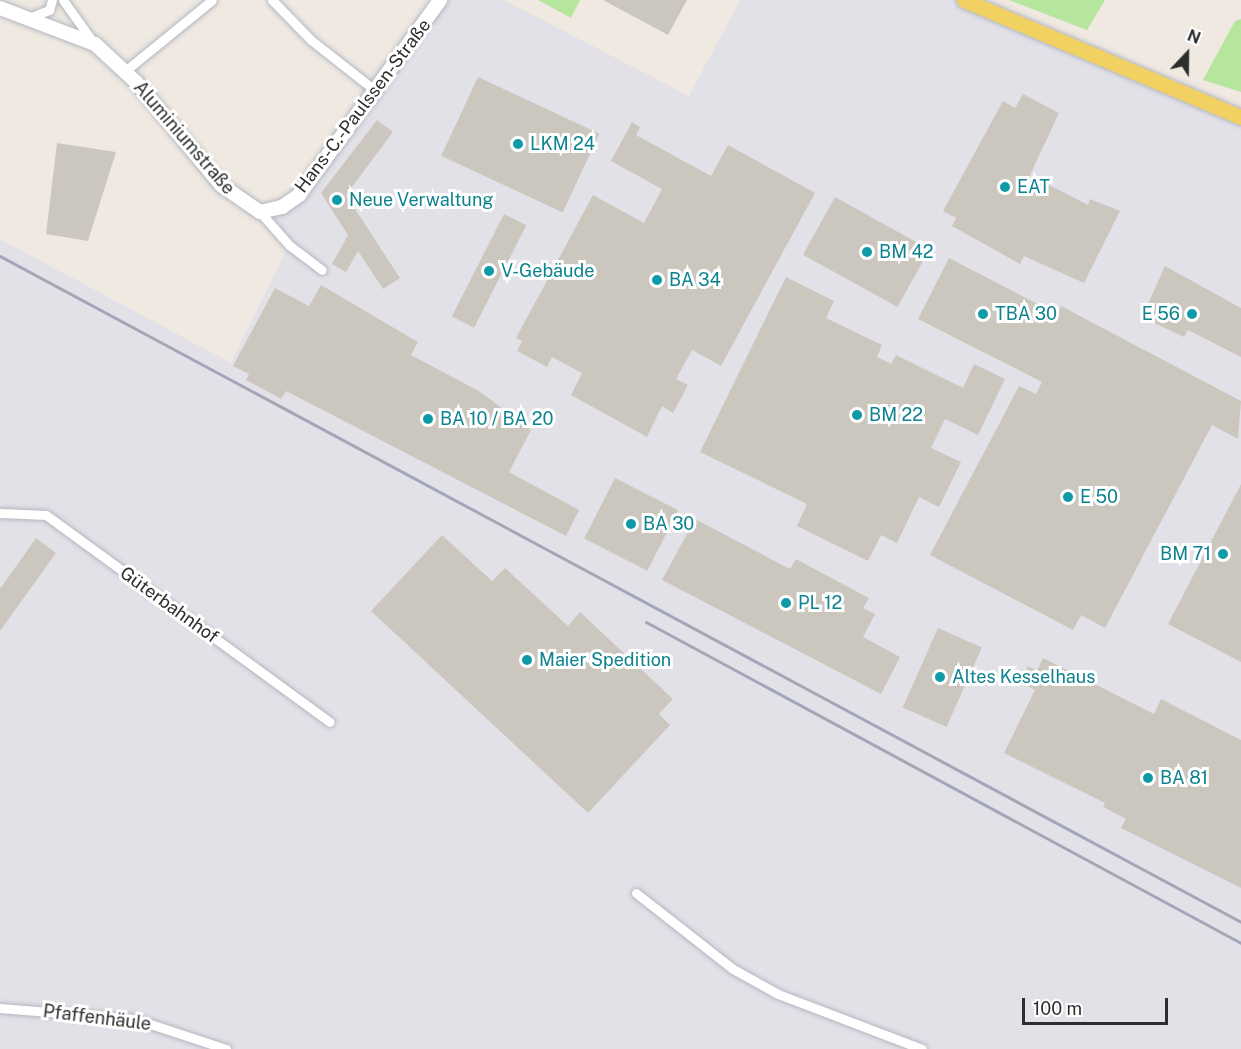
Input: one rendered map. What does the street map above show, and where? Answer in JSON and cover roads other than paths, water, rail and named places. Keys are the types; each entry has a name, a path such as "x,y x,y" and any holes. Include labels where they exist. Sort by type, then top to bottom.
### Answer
{"main road":[{"path":"964,0 1241,117"}],"street":[{"path":"29,18 49,10 52,0"},
{"name":"Aluminiumstraße","path":"62,0 77,33 95,44 125,71 221,185 260,212"},
{"name":"Aluminiumstraße","path":"62,0 95,44"},
{"path":"125,71 212,0"},
{"path":"272,0 311,40 377,92"},
{"name":"Hans-C.-Paulssen-Straße","path":"260,212 282,207 305,187 377,92 440,0"},
{"path":"0,8 77,33"},
{"path":"260,212 289,245 322,270"},
{"name":"Güterbahnhof","path":"0,513 46,515 330,722"},
{"path":"636,893 733,969 778,994 922,1049"},
{"name":"Pfaffenhäule","path":"0,1008 135,1019 226,1049"}],"railway":[{"path":"0,256 1241,922"},
{"path":"646,622 1241,943"}],"place":[{"name":"LKM 24","path":"518,144"},
{"name":"EAT","path":"1005,187"},
{"name":"Neue Verwaltung","path":"337,200"},
{"name":"BM 42","path":"867,252"},
{"name":"V-Gebäude","path":"489,271"},
{"name":"BA 34","path":"657,280"},
{"name":"TBA 30","path":"983,314"},
{"name":"E 56","path":"1192,314"},
{"name":"BM 22","path":"857,415"},
{"name":"BA 10 / BA 20","path":"428,419"},
{"name":"E 50","path":"1068,497"},
{"name":"BA 30","path":"631,524"},
{"name":"BM 71","path":"1223,554"},
{"name":"PL 12","path":"786,603"},
{"name":"Maier Spedition","path":"527,660"},
{"name":"Altes Kesselhaus","path":"940,677"},
{"name":"BA 81","path":"1148,778"}]}
